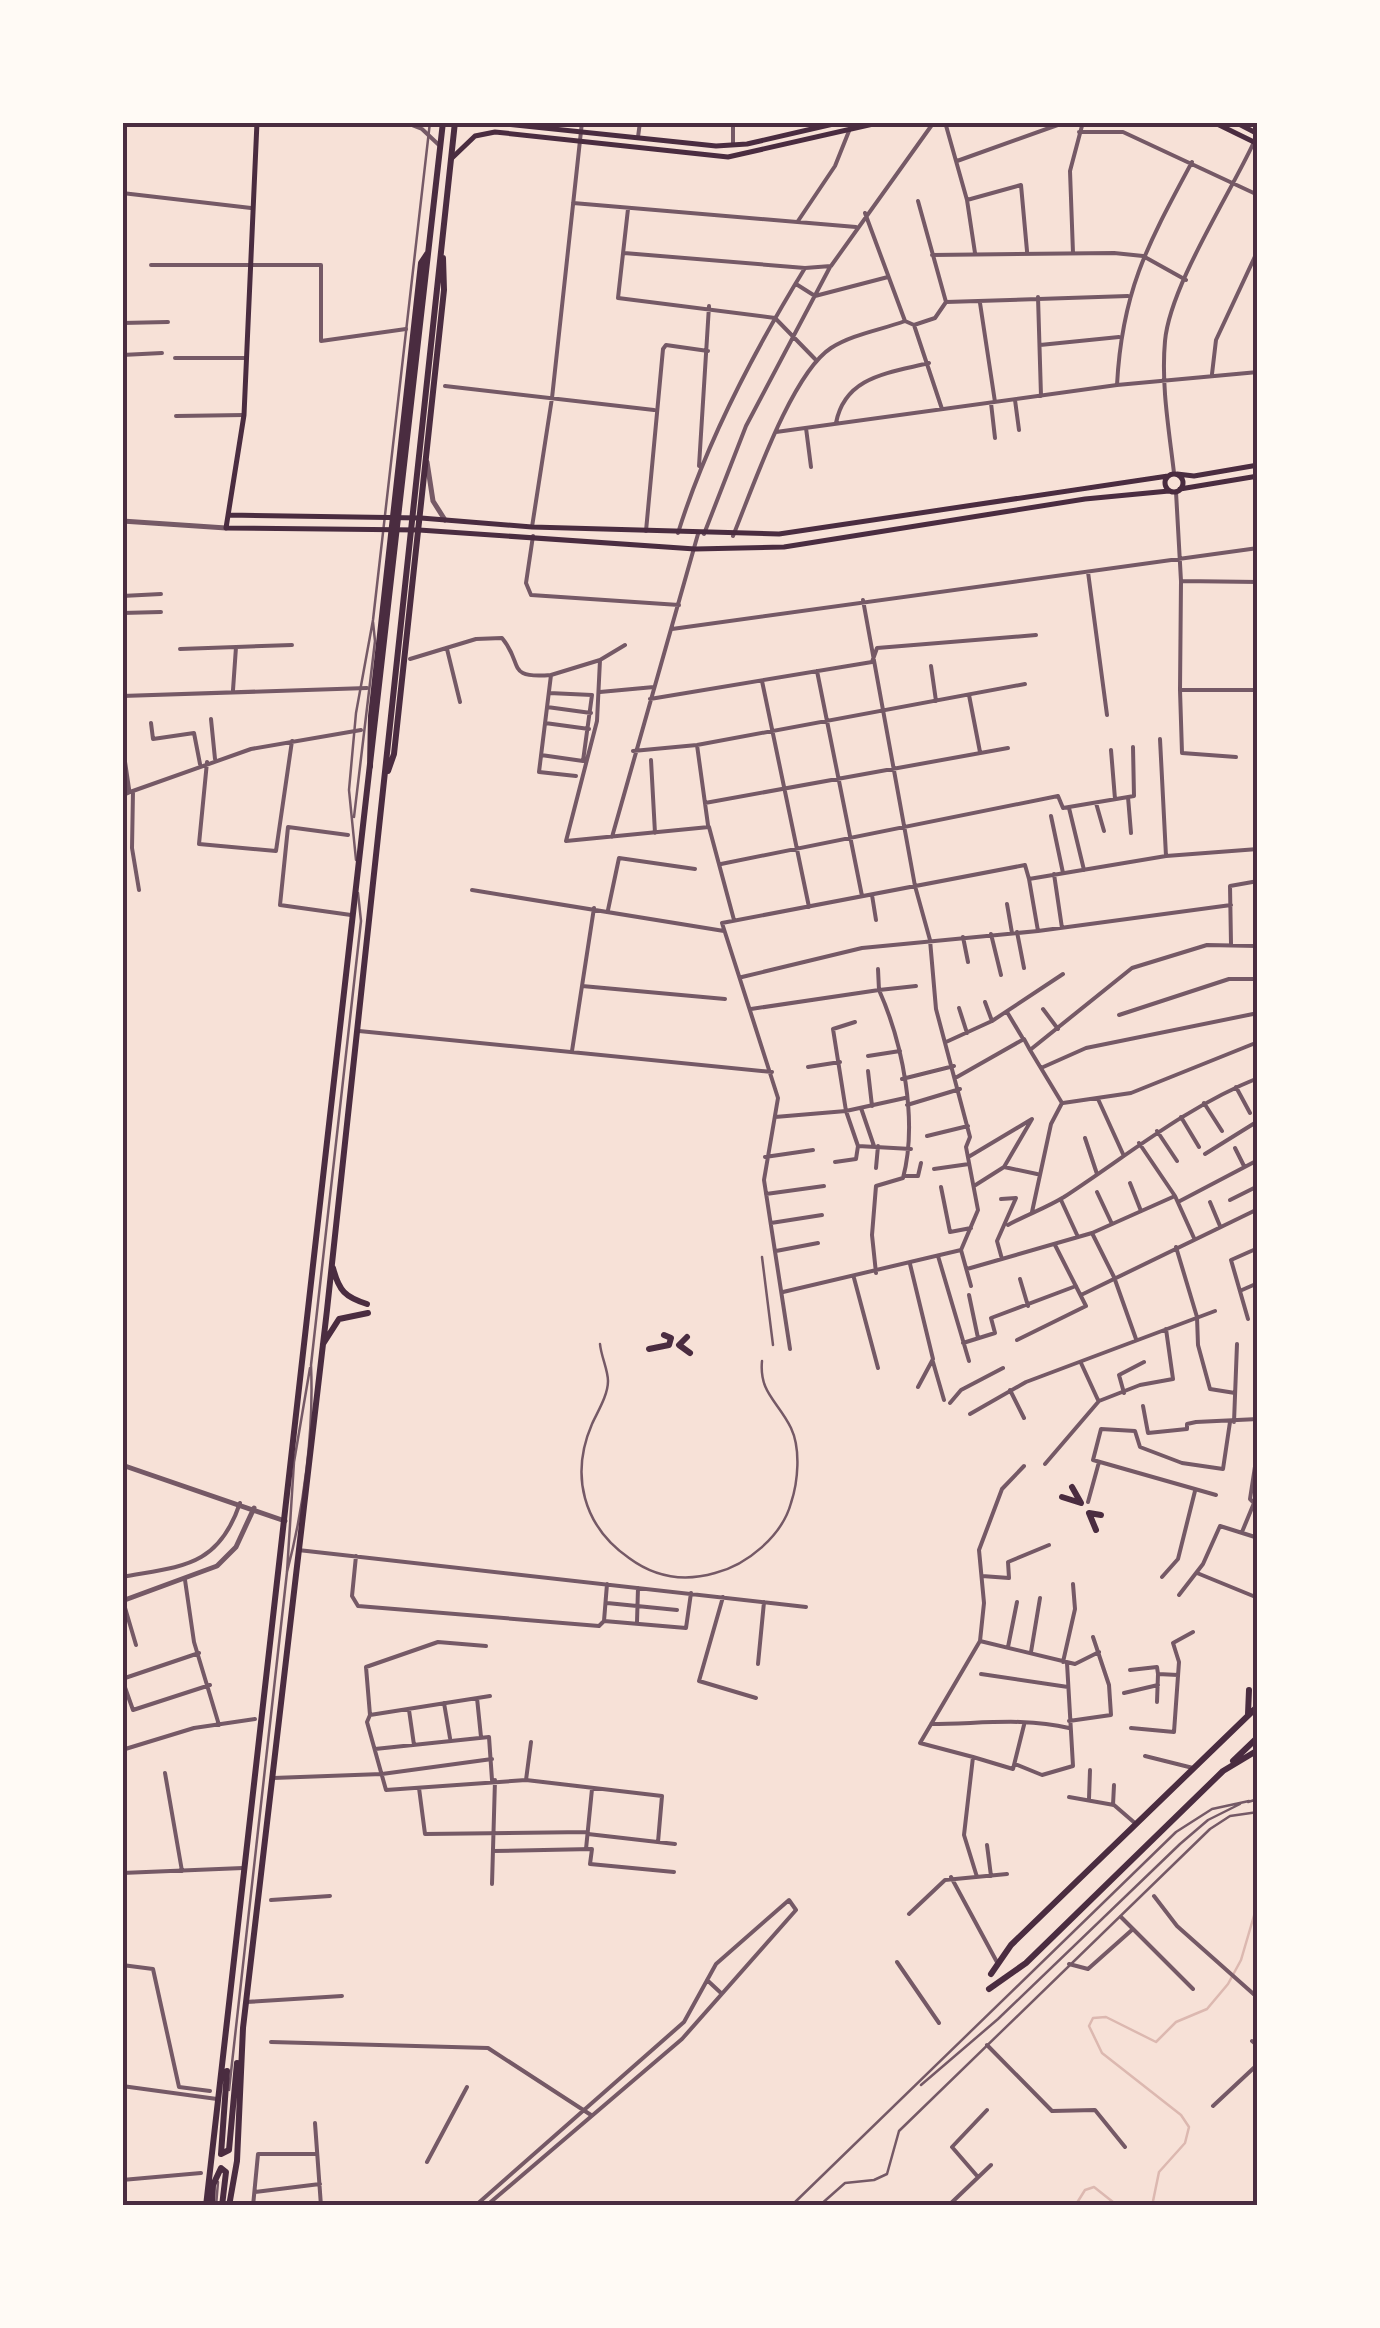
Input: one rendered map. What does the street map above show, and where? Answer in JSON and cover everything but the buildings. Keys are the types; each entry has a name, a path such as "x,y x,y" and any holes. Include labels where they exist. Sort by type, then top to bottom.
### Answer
{"main road":[{"path":"217,2206 220,2100 443,122"},
{"path":"229,2025 221,2154 229,2150 273,1778 354,1030 387,775 421,409 455,122"},
{"path":"486,122 733,144 845,122 849,131"},
{"path":"450,160 485,133 728,158 882,122"},
{"path":"1235,122 1258,134"},
{"path":"256,123 244,416 226,528 419,530 695,549 784,547 1084,499 1175,490 1258,476"},
{"path":"1215,123 1256,143"},
{"path":"372,778 371,716 390,532 422,263 430,249"},
{"path":"387,775 394,754 426,466 444,290 442,252"},
{"path":"228,515 420,518 733,536 855,524 1173,474 1194,476 1258,465"},
{"path":"398,466 402,474 412,478 426,466"},
{"path":"1173,474 1183,482 1175,490"},
{"path":"1173,474 1164,484 1175,490"},
{"path":"331,1262 339,1289 348,1298 368,1304"},
{"path":"320,1348 339,1319 368,1314"},
{"path":"649,1349 671,1344 672,1338 664,1335"},
{"path":"687,1337 679,1345 690,1353"},
{"path":"1062,1497 1081,1502 1072,1487"},
{"path":"1096,1530 1089,1514 1102,1515"},
{"path":"1248,1715 1249,1690"},
{"path":"991,1974 1011,1946 1258,1706"},
{"path":"990,1989 1026,1964 1258,1738"},
{"path":"1222,1771 1258,1750"},
{"path":"217,2206 237,2161 243,2028"},
{"path":"220,2168 226,2172 217,2206 213,2185 220,2168"}],"street":[{"path":"256,123 381,122"},
{"path":"404,122 422,129 440,146"},
{"path":"217,2206 288,1572 312,1398 311,1365 360,921 349,790 352,751 362,663 372,620 430,122"},
{"path":"532,526 552,398 582,122"},
{"path":"638,137 640,122"},
{"path":"732,122 733,144"},
{"path":"612,838 632,752 695,549 746,426 831,266 934,122"},
{"path":"945,122 966,200 975,253"},
{"path":"956,161 1066,122"},
{"path":"1074,253 1070,171 1083,122"},
{"path":"798,221 835,166 849,131"},
{"path":"1079,132 1122,132 1258,195"},
{"path":"1173,474 1165,381 1165,340 1172,307 1256,143"},
{"path":"1117,385 1128,296 1142,256 1192,162"},
{"path":"966,200 1021,184 1027,252"},
{"path":"122,192 251,208"},
{"path":"918,201 946,302"},
{"path":"573,202 856,227"},
{"path":"628,209 618,298 710,306 774,318 816,360"},
{"path":"865,214 905,321"},
{"path":"1212,374 1216,340 1258,250"},
{"path":"932,255 1027,252 1142,256 1186,280"},
{"path":"624,253 805,268 831,266"},
{"path":"150,264 322,266 321,341 406,330"},
{"path":"678,533 698,470 774,318 805,268"},
{"path":"796,284 816,296 888,278"},
{"path":"946,302 1128,296"},
{"path":"1038,298 1041,396"},
{"path":"980,300 995,438"},
{"path":"733,536 776,432 816,360 851,338 905,321 914,325 935,318 946,302"},
{"path":"698,470 710,306"},
{"path":"122,323 168,322"},
{"path":"914,325 942,409"},
{"path":"1040,345 1120,337"},
{"path":"646,531 664,346 708,351"},
{"path":"122,354 162,352"},
{"path":"175,358 246,358"},
{"path":"836,424 849,392 859,383 929,363"},
{"path":"776,432 1117,385 1258,372"},
{"path":"445,386 656,410"},
{"path":"1015,399 1019,430"},
{"path":"176,416 244,416"},
{"path":"806,428 811,467"},
{"path":"426,466 434,501 446,520"},
{"path":"1175,490 1182,558 1182,753 1236,757"},
{"path":"122,521 226,528"},
{"path":"533,536 526,583 531,595 679,605"},
{"path":"672,629 1258,548"},
{"path":"1088,572 1107,715"},
{"path":"1182,580 1258,582"},
{"path":"122,596 161,594"},
{"path":"864,600 872,662 915,886 930,940 936,1009 968,1126 968,1161 978,1210 961,1250 971,1286"},
{"path":"122,614 161,612"},
{"path":"353,822 375,641 372,620"},
{"path":"872,662 877,648 1036,634"},
{"path":"410,659 487,637 502,638 517,672 528,677 600,660 625,646"},
{"path":"180,649 292,644"},
{"path":"233,690 236,647"},
{"path":"447,649 460,702"},
{"path":"600,660 597,721 565,840 709,827"},
{"path":"650,699 872,662"},
{"path":"931,666 936,701"},
{"path":"817,671 862,896"},
{"path":"551,674 539,772 576,776"},
{"path":"762,680 808,906"},
{"path":"632,752 698,746 1025,684"},
{"path":"600,692 654,687"},
{"path":"122,696 366,688"},
{"path":"1180,690 1258,690"},
{"path":"541,755 584,761 589,729 592,695 549,693"},
{"path":"969,694 980,752"},
{"path":"547,707 591,713"},
{"path":"210,720 215,759"},
{"path":"151,723 153,740 194,732 200,764"},
{"path":"545,723 589,729"},
{"path":"128,793 215,759 292,740 361,730"},
{"path":"207,762 199,844 276,851 292,740"},
{"path":"1160,740 1166,856"},
{"path":"122,745 139,890"},
{"path":"698,746 709,827 734,920"},
{"path":"719,864 1058,796 1063,808 1128,797 1137,792 1133,747"},
{"path":"705,802 1008,748"},
{"path":"1111,750 1115,800"},
{"path":"651,760 655,833"},
{"path":"1128,797 1131,832"},
{"path":"1096,803 1104,831"},
{"path":"1069,808 1084,870"},
{"path":"1051,816 1062,873"},
{"path":"348,835 288,827 280,904 355,917"},
{"path":"1029,879 1166,856 1258,849"},
{"path":"608,911 619,858 695,868"},
{"path":"790,1348 766,1194 766,1157 778,1098 722,923 1025,864 1038,931"},
{"path":"1054,874 1062,928"},
{"path":"1231,944 1230,885 1258,880"},
{"path":"472,890 725,932"},
{"path":"872,894 876,920"},
{"path":"1007,904 1024,968"},
{"path":"740,978 812,957 1231,905"},
{"path":"572,1051 594,908"},
{"path":"991,934 1001,975"},
{"path":"963,937 968,962"},
{"path":"1030,1050 1132,968 1207,946 1258,946"},
{"path":"878,969 880,990 900,1052 911,1149 904,1176"},
{"path":"946,1042 992,1021 1063,974"},
{"path":"1119,1016 1228,979 1258,979"},
{"path":"582,986 725,999"},
{"path":"751,1009 916,986"},
{"path":"985,1002 992,1021"},
{"path":"960,1008 968,1033"},
{"path":"1043,1009 1058,1030"},
{"path":"1007,1012 1062,1103"},
{"path":"1041,1068 1086,1048 1258,1014"},
{"path":"835,1162 856,1158 858,1146 846,1112 834,1028 855,1022"},
{"path":"354,1030 772,1072"},
{"path":"957,1077 1024,1039"},
{"path":"1062,1103 1130,1092 1258,1042"},
{"path":"868,1056 900,1052"},
{"path":"808,1068 840,1062"},
{"path":"902,1079 954,1066"},
{"path":"868,1072 872,1106"},
{"path":"1008,1225 1060,1199 1139,1142 1204,1103 1258,1078"},
{"path":"1236,1087 1250,1113"},
{"path":"775,1116 846,1112 960,1089"},
{"path":"1098,1099 1123,1154"},
{"path":"1032,1212 1037,1174 1051,1124 1062,1103"},
{"path":"1204,1103 1222,1131"},
{"path":"861,1108 876,1146 876,1168"},
{"path":"1181,1117 1199,1147"},
{"path":"934,1169 968,1161 1031,1118 1004,1167 974,1186"},
{"path":"1205,1154 1258,1121"},
{"path":"927,1136 968,1126"},
{"path":"1157,1131 1177,1161"},
{"path":"1085,1138 1096,1174"},
{"path":"1139,1142 1176,1199 1194,1238"},
{"path":"858,1146 911,1149"},
{"path":"1235,1148 1246,1168"},
{"path":"766,1157 813,1150"},
{"path":"967,1269 1092,1233 1258,1160"},
{"path":"876,1273 872,1235 876,1186 904,1176 918,1176 921,1163"},
{"path":"1004,1167 1037,1174"},
{"path":"1130,1183 1142,1211"},
{"path":"766,1194 824,1186"},
{"path":"941,1186 950,1232 971,1228"},
{"path":"1230,1200 1258,1186"},
{"path":"1097,1192 1112,1224"},
{"path":"1002,1199 1016,1198 1008,1225 997,1241 1002,1260"},
{"path":"1060,1199 1078,1237"},
{"path":"1210,1202 1220,1226"},
{"path":"1081,1296 1258,1209"},
{"path":"771,1223 822,1215"},
{"path":"1092,1233 1114,1277 1136,1340"},
{"path":"776,1251 818,1243"},
{"path":"1018,1340 1085,1308 1054,1244"},
{"path":"1176,1247 1197,1317 1198,1345 1210,1389 1235,1393"},
{"path":"1248,1319 1231,1260 1258,1248"},
{"path":"783,1292 961,1250"},
{"path":"938,1256 969,1361"},
{"path":"762,1257 773,1345"},
{"path":"910,1264 933,1362 947,1402 1002,1368"},
{"path":"854,1278 878,1368"},
{"path":"1020,1279 1028,1306"},
{"path":"1242,1290 1258,1283"},
{"path":"963,1343 995,1333 991,1318 1076,1286"},
{"path":"968,1296 978,1338"},
{"path":"970,1414 1010,1390 1215,1311"},
{"path":"1045,1464 1099,1401 1173,1380 1166,1329"},
{"path":"600,1344 608,1380 582,1458 581,1484 588,1512 626,1556 673,1578 724,1571 754,1555 776,1532 791,1506 797,1454 792,1429 766,1394 761,1379 762,1361"},
{"path":"1135,1432 1140,1447 1182,1462 1223,1469 1232,1422 1238,1344"},
{"path":"918,1388 933,1362"},
{"path":"1124,1393 1119,1374 1144,1362"},
{"path":"1081,1364 1099,1401"},
{"path":"288,1572 294,1462 302,1395 311,1365"},
{"path":"1010,1390 1024,1418"},
{"path":"1143,1406 1148,1433 1187,1429 1188,1424 1196,1422 1258,1419"},
{"path":"1148,1427 1135,1432 1101,1428 1093,1460 1216,1496"},
{"path":"1241,1533 1254,1503 1250,1500 1258,1447"},
{"path":"1088,1502 1099,1462"},
{"path":"122,1465 286,1521"},
{"path":"1024,1466 1002,1489 978,1550 984,1602 980,1641 922,1745 1010,1770 1024,1725"},
{"path":"1162,1577 1178,1560 1195,1491"},
{"path":"122,1577 198,1562 216,1547 240,1503"},
{"path":"136,1645 123,1601 218,1566 236,1548 254,1508"},
{"path":"1180,1595 1197,1574 1220,1526 1256,1537"},
{"path":"980,1576 1009,1578 1008,1562 1049,1545"},
{"path":"298,1550 806,1607"},
{"path":"356,1556 352,1596 358,1606 598,1626 604,1620 607,1584"},
{"path":"1197,1574 1258,1598"},
{"path":"185,1580 198,1654 219,1725"},
{"path":"1015,1764 1042,1775 1073,1766 1065,1662 1075,1609 1072,1584"},
{"path":"637,1624 638,1588"},
{"path":"604,1620 686,1628 692,1594"},
{"path":"723,1597 699,1682 756,1698"},
{"path":"1030,1654 1040,1598"},
{"path":"606,1602 677,1610"},
{"path":"758,1664 764,1602"},
{"path":"1007,1649 1017,1602"},
{"path":"1131,1728 1174,1732 1178,1675 1173,1642 1193,1632"},
{"path":"931,1724 1015,1724 1031,1719 1069,1724 1111,1716 1094,1636"},
{"path":"980,1641 1065,1662 1099,1652"},
{"path":"486,1646 438,1642 366,1667 375,1749 386,1790 526,1780 662,1796 658,1842"},
{"path":"132,1707 122,1679 198,1654"},
{"path":"1130,1670 1157,1668 1157,1702"},
{"path":"981,1674 1068,1687"},
{"path":"1158,1674 1178,1675"},
{"path":"122,1708 210,1685"},
{"path":"1124,1693 1158,1685"},
{"path":"370,1715 490,1696"},
{"path":"477,1698 481,1738"},
{"path":"444,1704 450,1740"},
{"path":"409,1709 414,1744"},
{"path":"122,1750 194,1728 254,1719"},
{"path":"375,1749 491,1738 492,1884"},
{"path":"526,1780 531,1742"},
{"path":"1146,1756 1193,1768"},
{"path":"973,1758 964,1834 977,1877"},
{"path":"273,1778 382,1774 492,1759"},
{"path":"1090,1770 1090,1799"},
{"path":"166,1774 182,1870"},
{"path":"1113,1805 1114,1785"},
{"path":"418,1786 424,1834 588,1833 675,1844"},
{"path":"586,1850 592,1788"},
{"path":"1068,1797 1113,1805 1136,1824"},
{"path":"791,2206 1176,1832 1212,1808 1258,1800"},
{"path":"908,2096 998,2020 1180,1844 1226,1808 1248,1801"},
{"path":"820,2206 840,2186 874,2180 890,2170 899,2131 1069,1964 1210,1829 1230,1816 1258,1812"},
{"path":"122,1816 122,1827"},
{"path":"987,1845 991,1876"},
{"path":"493,1851 592,1849 590,1864 674,1872"},
{"path":"122,1873 246,1868"},
{"path":"909,1914 951,1878 1007,1874"},
{"path":"951,1878 998,1964"},
{"path":"271,1900 330,1896"},
{"path":"1154,1896 1177,1926 1258,1998"},
{"path":"475,2206 684,2022 716,1964 789,1900 796,1910 691,2029 486,2206"},
{"path":"1121,1917 1193,1989"},
{"path":"1069,1964 1088,1969 1134,1929"},
{"path":"897,1962 940,2023"},
{"path":"122,1965 153,1969 178,2087 210,2092"},
{"path":"707,1980 722,1994"},
{"path":"246,2002 342,1996"},
{"path":"684,2022 691,2029"},
{"path":"271,2042 357,2041 488,2048 592,2115"},
{"path":"1252,2041 1258,2046"},
{"path":"986,2045 1052,2110 1095,2110 1125,2147"},
{"path":"1213,2106 1258,2064"},
{"path":"122,2086 220,2100"},
{"path":"427,2162 467,2087"},
{"path":"978,2177 952,2147 987,2110"},
{"path":"315,2122 322,2206"},
{"path":"253,2206 258,2154 317,2154"},
{"path":"948,2206 992,2165"},
{"path":"122,2180 201,2173"},
{"path":"254,2192 320,2184"}],"waterway":[{"path":"1152,2206 1159,2172 1185,2143 1189,2127 1181,2115 1102,2053 1089,2026 1093,2018 1106,2017 1156,2042 1176,2022 1207,2009 1228,1984 1241,1960 1258,1902"},
{"path":"1075,2206 1085,2190 1094,2187 1118,2206"}]}
